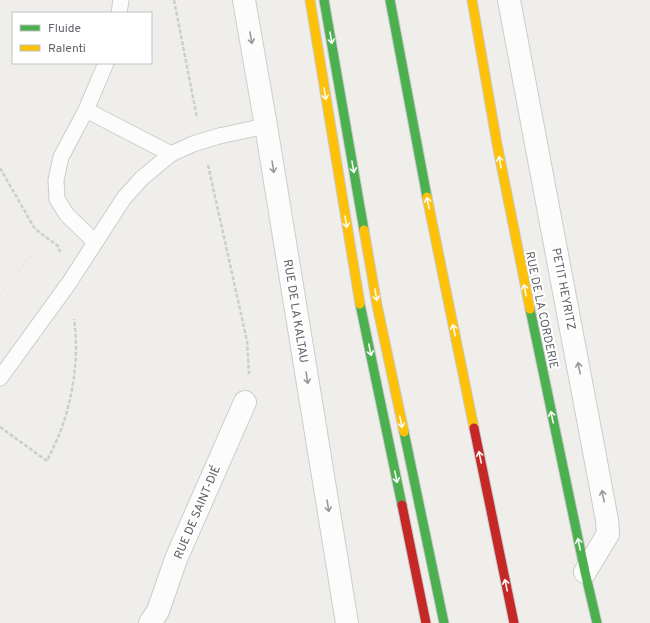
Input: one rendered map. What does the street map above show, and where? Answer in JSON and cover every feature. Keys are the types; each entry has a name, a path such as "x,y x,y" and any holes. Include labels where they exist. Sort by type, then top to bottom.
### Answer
{"main road":[{"path":"310,0 359,298 426,623"},
{"path":"324,0 377,305 444,623"},
{"name":"RUE DE LA CORDERIE","path":"472,0 487,93 509,212 597,623"},
{"path":"391,3 416,145 514,623"}],"street":[{"name":"RUE DE LA KALTAU","path":"244,0 347,623"},
{"name":"PETIT HEYRITZ","path":"509,0 608,520 608,534 585,572"},
{"name":"RUE DE SAINT-DIÉ","path":"159,619 176,559 245,402"}],"lane":[{"path":"119,12 121,0"},
{"path":"95,242 67,215 57,199 56,180 61,157 86,110 106,64"},
{"path":"86,110 171,154"},
{"path":"0,378 69,284 124,198 142,178 171,154 193,144 219,136 266,126"}],"path":[{"path":"227,252 247,341 249,367 248,389 245,402"}],"railway":[{"path":"0,294 35,251"}],"traffic: fast":[{"path":"324,0 364,230"},
{"path":"390,0 427,197"},
{"path":"360,304 402,505"},
{"path":"530,309 597,623"},
{"path":"404,432 444,623"}],"traffic: slow":[{"path":"310,0 360,304"},
{"path":"472,0 497,144 530,309"},
{"path":"427,197 474,428"},
{"path":"364,230 377,305 404,432"}],"traffic: jam":[{"path":"474,428 514,623"},
{"path":"402,505 426,623"}]}
